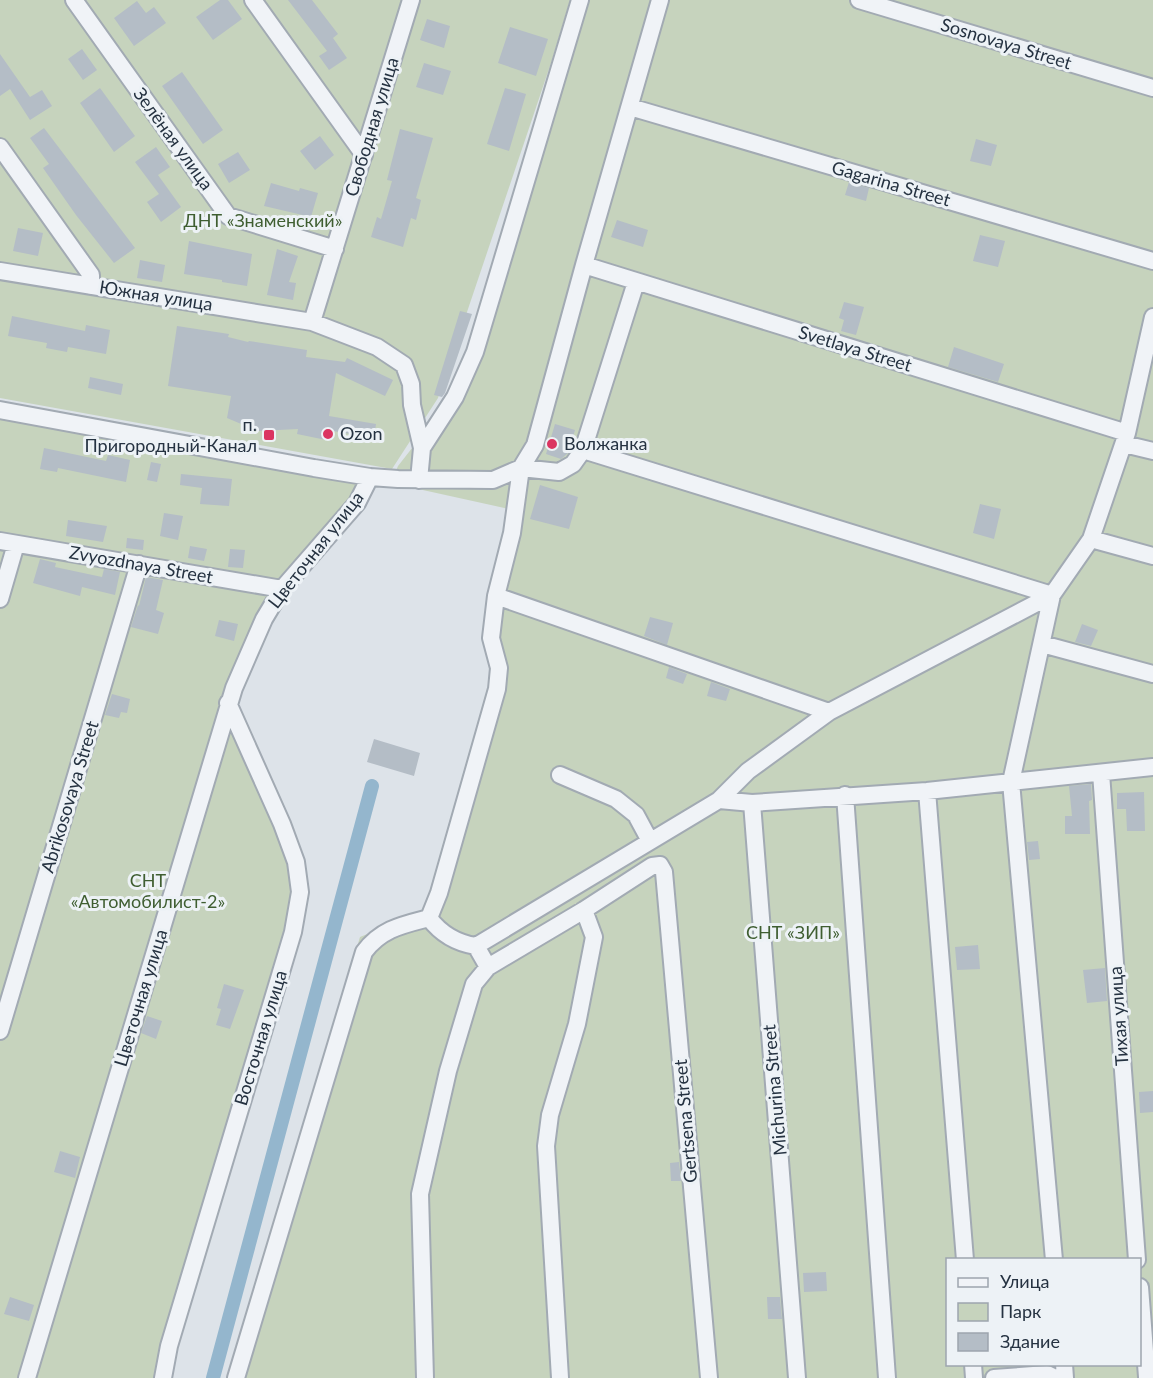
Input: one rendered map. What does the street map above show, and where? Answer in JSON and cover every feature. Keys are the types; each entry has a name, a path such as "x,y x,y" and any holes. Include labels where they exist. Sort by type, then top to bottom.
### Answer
{"street":[{"name":"Зелёная улица","path":"74,0 228,216 335,249"},
{"path":"253,0 364,155"},
{"name":"Свободная улица","path":"312,322 411,0"},
{"path":"419,480 422,448 455,397 475,352 580,0"},
{"path":"236,1378 364,952 373,939 388,930 429,918 440,893 497,689 499,668 492,638 496,596 512,532 521,468 535,445 660,0"},
{"name":"Sosnovaya Street","path":"858,0 1153,88"},
{"name":"Gagarina Street","path":"630,107 1153,261"},
{"path":"0,147 91,275 91,286"},
{"name":"Svetlaya Street","path":"584,266 1126,439 1153,451"},
{"name":"Южная улица","path":"0,271 312,322 377,347 404,365 411,384 412,405 422,448"},
{"path":"0,410 370,477 419,480 493,480 521,468 559,472 573,464 583,450 636,282"},
{"path":"1054,1258 1011,782 1052,595 1091,538 1126,439 1153,318"},
{"path":"583,450 1052,595"},
{"name":"Цветочная улица","path":"27,1378 228,703 246,656 282,589 357,503 370,477"},
{"path":"1091,538 1153,556"},
{"path":"0,599 8,542"},
{"name":"Zvyozdnaya Street","path":"8,542 282,589"},
{"name":"Abrikosovaya Street","path":"0,1031 139,564"},
{"path":"429,918 437,929 461,944 476,946 719,800 748,771 829,712 1052,595"},
{"path":"496,596 829,712"},
{"path":"1042,644 1153,674"},
{"name":"Восточная улица","path":"163,1378 169,1346 293,932 300,892 296,862 282,824 228,703"},
{"path":"719,800 752,802 927,791 1153,767"},
{"name":"Тихая улица","path":"1101,774 1137,1258"},
{"path":"560,775 616,799 636,815 650,841"},
{"path":"927,791 965,1258"},
{"path":"845,795 887,1378"},
{"name":"Michurina Street","path":"752,802 798,1378"},
{"name":"Gertsena Street","path":"584,910 652,866 660,865 664,872 709,1378"},
{"path":"425,1378 420,1194 448,1071 474,984 488,967 584,910 594,937 577,1024 550,1115 546,1146 560,1378"},
{"path":"476,946 488,967"},
{"path":"1141,1300 1147,1377"},
{"path":"994,1378 1047,1374 1055,1378"},
{"path":"1138,1378 1153,1377"}],"green space":[{"name":"ДНТ «Знаменский»","path":"0,0 570,0 552,60 438,398 392,469 0,398"},
{"name":"СНТ «ЗИП»","path":"577,0 1153,0 1153,1378 229,1378 360,937 424,911 492,672 484,623 509,509 391,483 398,466 445,406 474,335"},
{"name":"СНТ «Автомобилист-2»","path":"0,410 370,477 282,589 228,703 300,892 163,1378 0,1378"}],"building":[{"path":"220,0 228,0 242,19 213,40 196,17"},
{"path":"288,0 312,0 338,34 333,38 347,58 329,70 319,56 327,51"},
{"path":"137,1 146,13 154,7 166,23 134,46 114,18"},
{"path":"427,19 450,26 444,48 420,40"},
{"path":"510,27 548,39 536,76 498,63"},
{"path":"82,49 97,70 83,80 68,59"},
{"path":"0,54 30,97 42,90 52,106 30,120 10,89 0,96"},
{"path":"424,63 451,71 443,95 416,87"},
{"path":"182,72 223,130 203,144 162,86"},
{"path":"100,88 135,136 114,152 80,103"},
{"path":"505,88 526,94 509,151 487,144"},
{"path":"44,128 135,248 114,263 43,168 49,164 30,138"},
{"path":"400,129 433,138 416,198 421,200 416,220 411,218 403,247 371,237 377,217 381,219 392,181 387,180"},
{"path":"320,136 334,155 315,170 300,151"},
{"path":"976,139 997,145 991,166 970,161"},
{"path":"156,147 170,167 158,175 181,207 161,222 147,202 159,194 135,162"},
{"path":"238,152 250,170 229,183 218,164"},
{"path":"849,182 869,188 866,201 845,195"},
{"path":"271,183 299,191 300,188 318,193 311,217 264,206"},
{"path":"617,220 648,230 643,247 611,237"},
{"path":"18,228 43,233 38,256 13,251"},
{"path":"980,235 1005,241 998,267 973,261"},
{"path":"189,241 252,254 247,286 184,274"},
{"path":"277,249 298,256 289,282 296,283 293,300 267,295"},
{"path":"140,260 165,265 162,282 137,278"},
{"path":"844,302 864,307 856,335 841,331 844,320 839,318"},
{"path":"460,311 472,314 445,393 442,397 434,395"},
{"path":"12,316 85,331 86,325 110,330 106,354 68,347 67,352 46,348 47,343 8,336"},
{"path":"177,326 229,334 228,337 248,342 307,350 306,357 345,362 347,358 393,380 385,396 336,373 329,416 376,424 374,438 333,431 331,441 297,434 298,429 258,431 227,418 231,396 168,386"},
{"path":"954,347 1004,364 998,382 948,367"},
{"path":"90,377 123,384 121,395 88,388"},
{"path":"555,424 575,430 568,453 561,459 546,454"},
{"path":"44,448 106,461 108,455 130,460 126,482 58,468 57,472 40,469"},
{"path":"151,462 161,464 157,482 147,480"},
{"path":"181,474 232,479 229,506 200,504 202,488 180,485"},
{"path":"540,485 578,497 569,529 530,519"},
{"path":"980,504 1001,509 994,539 973,533"},
{"path":"164,513 183,516 178,540 160,536"},
{"path":"68,520 107,526 103,542 66,536"},
{"path":"127,538 144,540 143,550 126,548"},
{"path":"190,546 207,549 204,561 188,558"},
{"path":"230,549 245,550 243,568 228,567"},
{"path":"40,559 56,563 55,567 102,577 104,569 120,572 115,595 82,587 80,596 33,583"},
{"path":"146,577 163,580 156,610 164,613 158,634 131,627"},
{"path":"650,617 673,623 667,645 644,636"},
{"path":"219,620 238,624 234,641 215,636"},
{"path":"1082,624 1098,630 1091,646 1075,642"},
{"path":"669,667 687,674 683,684 666,678"},
{"path":"711,682 730,689 726,701 707,696"},
{"path":"112,694 130,699 127,713 121,712 119,718 105,715"},
{"path":"374,739 420,753 414,776 367,762"},
{"path":"1091,784 1090,834 1065,834 1065,816 1072,816 1069,786"},
{"path":"1144,792 1145,831 1127,831 1126,809 1117,809 1117,793"},
{"path":"1038,841 1040,859 1029,860 1027,842"},
{"path":"978,945 980,969 957,970 955,947"},
{"path":"1105,968 1107,1001 1087,1003 1083,970"},
{"path":"224,984 244,990 230,1029 216,1025 221,1009 217,1008"},
{"path":"147,1016 162,1021 156,1039 141,1033"},
{"path":"1153,1091 1153,1112 1140,1113 1139,1092"},
{"path":"60,1151 80,1157 75,1178 54,1172"},
{"path":"679,1162 681,1181 671,1181 670,1163"},
{"path":"826,1272 827,1291 804,1292 803,1273"},
{"path":"10,1297 34,1305 29,1321 4,1314"},
{"path":"767,1297 780,1297 782,1319 768,1319"}],"waterway":[{"path":"213,1378 372,786"}],"place":[{"name":"Ozon","path":"328,434"},
{"name":"п. Пригородный-Канал","path":"269,435"},
{"name":"Волжанка","path":"552,444"}]}
